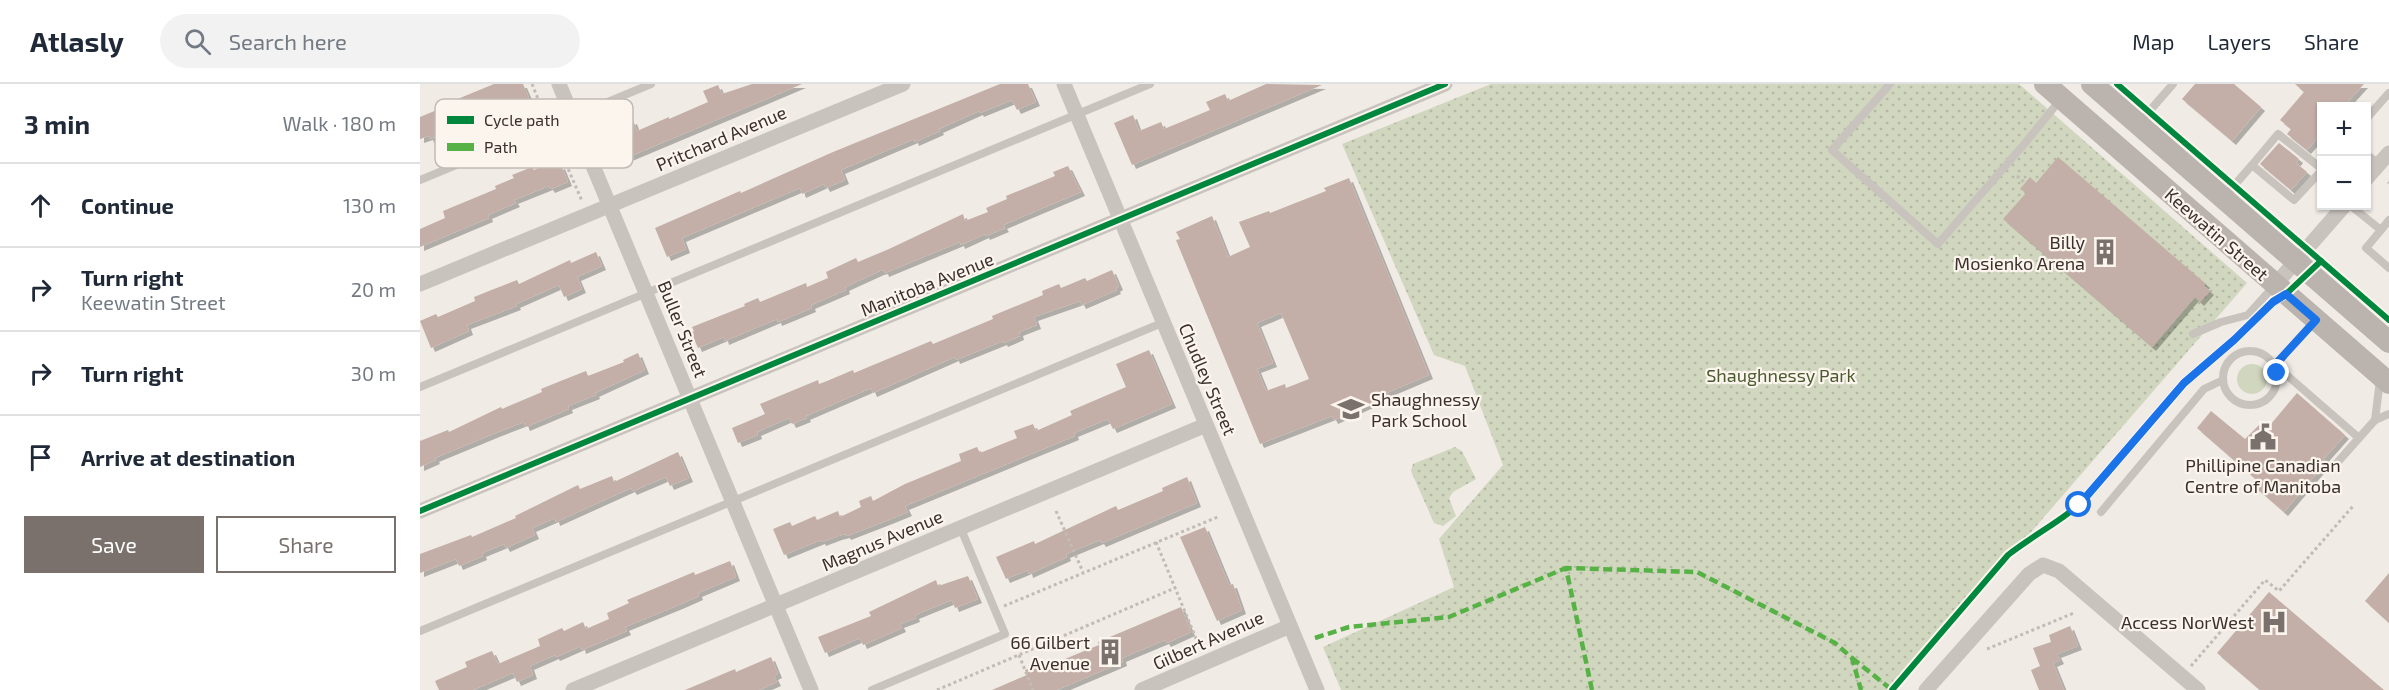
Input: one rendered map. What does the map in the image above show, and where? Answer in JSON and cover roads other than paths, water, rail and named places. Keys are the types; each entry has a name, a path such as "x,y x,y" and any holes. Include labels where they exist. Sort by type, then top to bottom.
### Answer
{"main road":[{"name":"Keewatin Street","path":"2105,88 2138,124 2389,342"},
{"name":"Keewatin Street","path":"2053,91 2385,380"}],"street":[{"name":"Buller Street","path":"559,84 565,99"},
{"name":"Pritchard Avenue","path":"420,284 903,84"},
{"name":"Chudley Street","path":"1064,84 1317,690"},
{"name":"Manitoba Avenue","path":"420,511 1445,84"},
{"path":"2371,174 2384,159"},
{"name":"Buller Street","path":"593,168 811,690"},
{"path":"2275,285 2341,210"},
{"name":"Magnus Avenue","path":"573,690 1206,425"},
{"path":"1926,690 2029,574 2043,565 2059,571 2198,690"},
{"name":"Gilbert Avenue","path":"1142,690 1290,626"}],"lane":[{"path":"615,99 651,84"},
{"path":"420,387 1150,84"},
{"path":"1890,84 1832,150 1938,244 2026,142 2053,91"},
{"path":"2138,124 2173,84"},
{"path":"2371,114 2389,93"},
{"path":"2223,198 2278,134 2317,166"},
{"path":"2252,165 2294,200 2317,175"},
{"path":"420,180 449,168"},
{"path":"2356,210 2381,230"},
{"path":"2389,220 2366,248 2389,267"},
{"path":"2193,334 2221,321 2248,315 2275,285"},
{"path":"2316,320 2275,365 2277,382 2269,398 2254,405 2237,401 2230,396 2223,380 2228,362 2243,352 2261,353 2275,365 2359,438"},
{"path":"420,631 1162,323"},
{"path":"2101,512 2204,389 2223,380"},
{"path":"2336,464 2374,420 2385,380"},
{"path":"2374,420 2389,414"},
{"path":"872,690 1005,634 961,529"}],"place":[{"name":"Billy Mosienko Arena","path":"2105,252"},
{"name":"Shaughnessy Park School","path":"1351,409"},
{"name":"Phillipine Canadian Centre of Manitoba","path":"2263,437"},
{"name":"Access NorWest","path":"2274,622"},
{"name":"66 Gilbert Avenue","path":"1110,652"}],"park label":[{"name":"Shaughnessy Park","path":"1781,375"}]}
